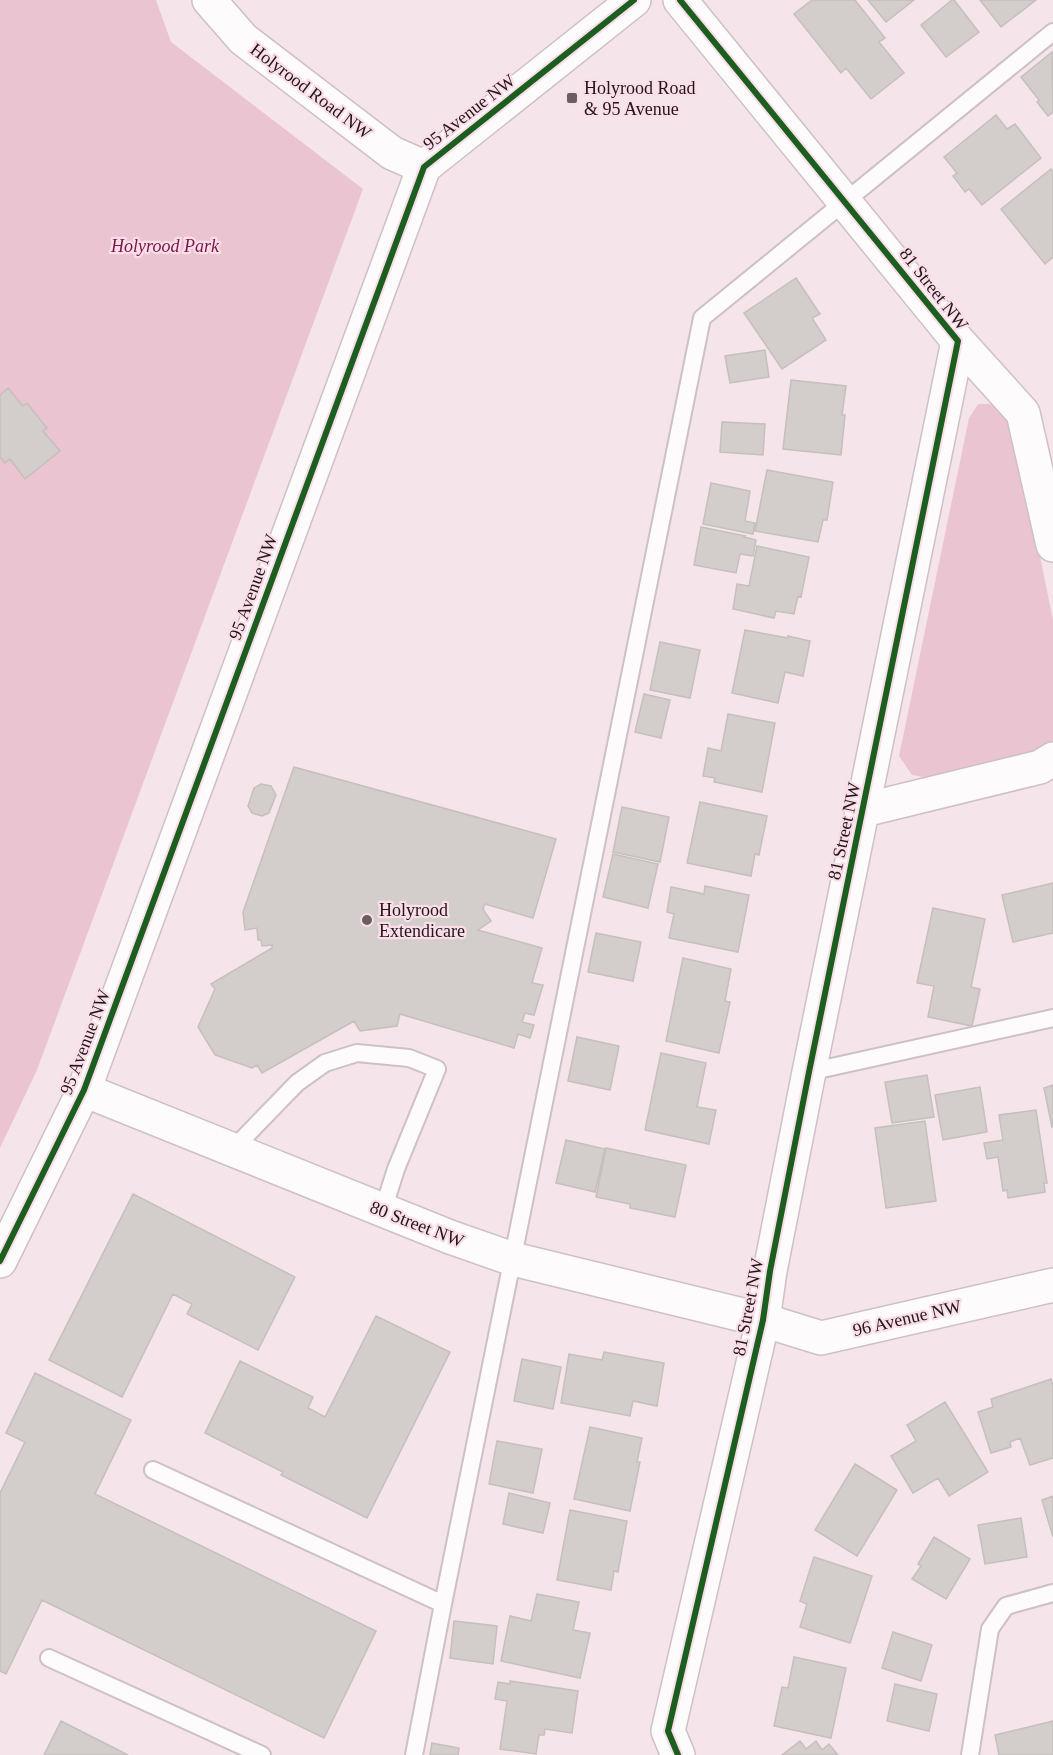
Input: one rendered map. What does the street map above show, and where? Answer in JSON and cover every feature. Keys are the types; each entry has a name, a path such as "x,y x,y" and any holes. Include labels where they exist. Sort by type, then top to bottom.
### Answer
{"street":[{"name":"Holyrood Road NW","path":"209,0 243,39 392,153 424,167"},
{"name":"95 Avenue NW","path":"0,1261 84,1090 424,167 634,0"},
{"name":"81 Street NW","path":"680,0 958,341 1023,413 1053,545"},
{"name":"81 Street NW","path":"678,1755 668,1731 763,1320 770,1270 809,1072 958,341"},
{"name":"81 Street NW","path":"864,810 1040,767 1053,759"},
{"name":"80 Street NW","path":"84,1090 450,1238 513,1259 763,1320"},
{"name":"96 Avenue NW","path":"763,1320 821,1338 1053,1285"}],"lane":[{"path":"414,1755 702,318 1053,32"},
{"path":"809,1072 1053,1018"},
{"path":"232,1149 297,1083 325,1063 357,1053 409,1058 437,1069 396,1169 383,1210"},
{"path":"153,1470 443,1604"},
{"path":"970,1755 990,1629 1006,1606 1053,1593"},
{"path":"49,1658 262,1755"}],"green space":[{"name":"Holyrood Park","path":"0,0 156,0 171,42 363,189 37,1070 0,1148"},
{"path":"978,404 989,404 1002,410 1016,439 1053,620 1053,746 1050,750 928,778 912,775 899,756 969,418"}],"building":[{"path":"812,0 855,0 885,38 879,42 904,73 871,99 846,68 841,73 794,14"},
{"path":"868,0 914,0 886,22"},
{"path":"952,0 979,32 946,57 921,25"},
{"path":"980,0 1036,0 1001,27"},
{"path":"1052,52 1053,112 1048,116 1021,77"},
{"path":"996,115 1007,129 1015,124 1041,158 982,205 969,189 965,192 953,176 957,173 944,157"},
{"path":"1051,169 1053,172 1053,257 1045,264 1001,209"},
{"path":"796,278 820,314 812,318 826,340 782,369 744,313"},
{"path":"765,350 769,377 730,383 725,356"},
{"path":"791,380 846,386 842,415 845,415 841,455 783,449"},
{"path":"8,388 23,406 27,403 47,428 43,431 60,451 25,479 10,459 5,463 0,457 0,395"},
{"path":"722,422 765,424 763,455 720,452"},
{"path":"767,470 833,482 827,520 823,520 818,542 755,531"},
{"path":"711,483 750,491 745,521 755,523 753,534 703,524"},
{"path":"701,527 756,540 753,556 740,554 736,573 694,565"},
{"path":"757,546 809,557 801,597 798,596 794,614 776,611 774,618 733,609 737,584 749,586"},
{"path":"745,630 810,641 803,676 785,672 778,703 732,693"},
{"path":"660,642 700,650 690,698 650,690"},
{"path":"644,694 670,700 661,738 635,732"},
{"path":"728,714 775,723 762,792 714,782 715,778 703,776 708,748 721,751"},
{"name":"Holyrood Extendicare","path":"294,767 556,839 533,918 485,904 483,909 491,921 478,930 542,948 532,983 543,985 534,1015 525,1013 522,1022 534,1025 530,1038 518,1034 514,1048 400,1014 397,1026 360,1031 354,1021 262,1073 257,1065 252,1068 215,1055 198,1027 215,989 211,984 272,948 272,945 262,946 261,940 258,940 257,928 245,930 243,912"},
{"path":"261,784 271,786 276,795 269,813 262,816 252,813 248,806 254,788"},
{"path":"700,802 767,816 759,855 755,854 751,876 687,863"},
{"path":"622,807 669,817 660,862 613,852"},
{"path":"613,854 658,864 648,908 603,897"},
{"path":"1053,883 1053,933 1013,942 1002,895"},
{"path":"705,886 749,895 738,952 669,938 674,914 667,912 671,887 704,894"},
{"path":"933,908 985,919 971,987 980,989 972,1026 928,1017 934,986 917,983"},
{"path":"596,933 641,942 633,981 588,972"},
{"path":"683,958 731,969 725,1001 730,1002 719,1053 666,1041"},
{"path":"577,1037 619,1046 610,1090 568,1081"},
{"path":"661,1053 706,1063 697,1107 716,1110 709,1144 645,1130"},
{"path":"927,1075 934,1117 892,1123 885,1082"},
{"path":"1053,1085 1053,1126 1052,1127 1044,1088"},
{"path":"980,1087 987,1132 943,1140 935,1095"},
{"path":"1036,1110 1047,1183 1044,1183 1045,1192 1008,1198 1007,1190 1003,1191 998,1157 987,1159 984,1143 1003,1140 999,1115"},
{"path":"925,1121 936,1201 886,1208 875,1128"},
{"path":"566,1140 605,1149 595,1192 556,1183"},
{"path":"606,1148 686,1165 675,1217 630,1208 630,1204 596,1197"},
{"path":"133,1194 295,1277 258,1350 187,1314 192,1304 173,1294 122,1397 49,1360"},
{"path":"376,1316 450,1352 367,1518 281,1475 283,1472 205,1433 240,1361 313,1397 308,1408 325,1417"},
{"path":"604,1352 664,1363 657,1406 633,1401 630,1416 561,1403 569,1354 602,1360"},
{"path":"522,1359 561,1367 553,1409 514,1401"},
{"path":"35,1373 131,1420 95,1494 376,1631 324,1738 42,1600 6,1674 0,1671 0,1493 25,1442 6,1433"},
{"path":"1051,1379 1053,1386 1053,1458 1030,1465 1020,1438 1010,1442 1011,1447 991,1453 978,1412 993,1407 991,1399"},
{"path":"945,1402 988,1472 949,1496 938,1478 913,1493 891,1456 916,1441 907,1425"},
{"path":"590,1427 642,1438 637,1462 640,1462 630,1511 574,1499"},
{"path":"497,1441 542,1449 533,1493 489,1484"},
{"path":"855,1464 897,1490 857,1556 815,1530"},
{"path":"509,1493 550,1503 543,1533 503,1524"},
{"path":"1053,1496 1053,1537 1042,1500"},
{"path":"570,1510 627,1521 618,1572 614,1571 611,1590 557,1580"},
{"path":"1021,1518 1027,1557 985,1564 978,1525"},
{"path":"934,1537 970,1559 946,1599 912,1579 921,1566 918,1564"},
{"path":"814,1557 872,1576 850,1643 800,1627 807,1604 800,1601"},
{"path":"537,1594 579,1602 573,1630 590,1633 580,1678 501,1661 510,1616 531,1621"},
{"path":"454,1621 497,1626 493,1664 450,1658"},
{"path":"893,1632 932,1645 921,1681 882,1668"},
{"path":"794,1657 846,1668 831,1738 774,1726 782,1687 788,1688"},
{"path":"510,1681 578,1691 572,1733 545,1729 544,1735 539,1735 536,1754 500,1749 507,1701 495,1699 498,1682 510,1684"},
{"path":"895,1684 937,1694 929,1731 887,1721"},
{"path":"61,1721 128,1755 44,1755"},
{"path":"1053,1721 1053,1755 999,1755 995,1735"},
{"path":"800,1741 806,1749 816,1741 822,1750 829,1744 838,1755 782,1755"},
{"path":"432,1743 459,1748 458,1755 430,1755"}],"cycle path":[{"path":"0,1261 84,1090 424,167 634,0"},
{"path":"678,1755 668,1731 763,1320 770,1271 809,1072 958,341 680,0"}],"place":[{"name":"Holyrood Road & 95 Avenue","path":"572,98"},
{"name":"Holyrood Extendicare","path":"367,920"}]}
